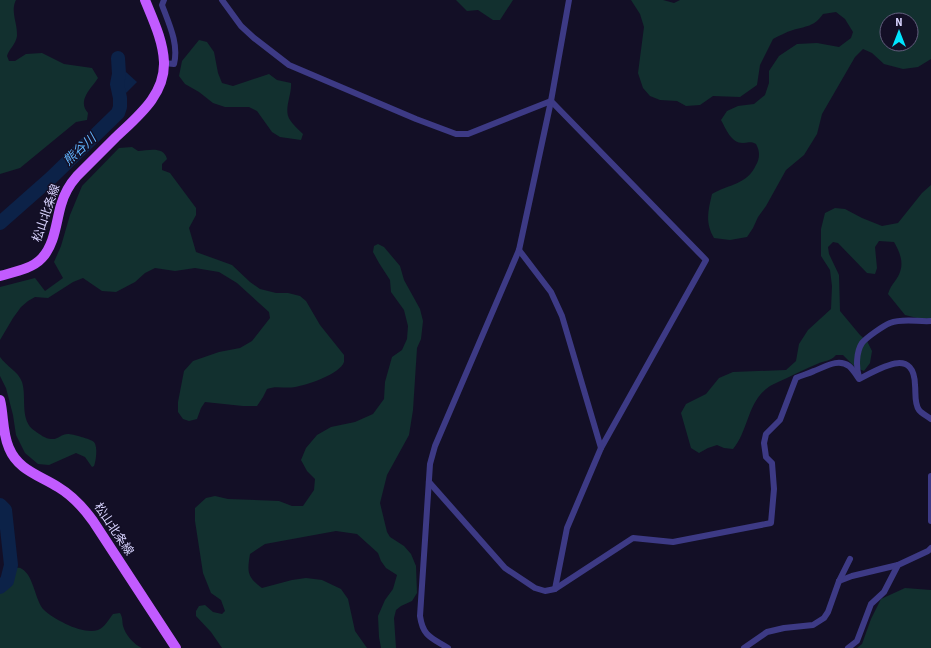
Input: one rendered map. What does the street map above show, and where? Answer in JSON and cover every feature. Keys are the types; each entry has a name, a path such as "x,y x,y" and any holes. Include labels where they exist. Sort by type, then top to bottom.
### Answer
{"main road":[{"name":"松山北条線","path":"0,276 26,268 42,258 52,239 60,206 68,186 149,104 160,84 164,55 158,33 145,0"},
{"name":"松山北条線","path":"0,400 5,437 14,457 21,466 29,472 57,486 81,505 93,520 176,648"}],"street":[{"path":"164,0 162,5 174,39 177,53 174,64 164,63"},
{"path":"222,0 241,26 289,65 416,119 456,134 468,134 551,101"},
{"path":"448,648 427,635 421,626 420,616 430,464 435,446 519,250 551,101 569,0"},
{"path":"551,101 706,260 601,448 567,528 555,589"},
{"path":"519,250 551,292 562,316 601,448"},
{"path":"859,379 857,371 862,344 877,331 890,323 902,320 931,321"},
{"path":"429,482 505,568 535,588 545,591 555,589 633,538 673,542 771,523 774,489 772,463 766,457 764,443 766,434 780,420 796,378 813,372 825,365 844,363 850,367 859,379"},
{"path":"859,379 886,366 901,363 908,365 913,370 915,377 916,404 919,411 931,419"},
{"path":"931,476 931,521"},
{"path":"839,581 852,576 898,565 928,551 931,548"},
{"path":"744,648 767,632 784,628 813,625 824,618 828,612 839,581 850,559"},
{"path":"848,648 857,641 871,604 884,592 898,565"}],"green space":[{"path":"0,0 16,0 14,4 14,13 17,36 7,56 9,61 15,61 26,54 42,53 64,64 92,68 98,78 84,99 85,108 88,113 87,120 76,122 20,168 0,174"},
{"path":"456,0 513,0 500,20 493,20 478,10 467,11"},
{"path":"631,0 663,0 674,3 680,0 931,0 931,59 918,67 903,69 884,64 872,53 863,49 855,57 822,114 817,134 804,155 786,170 747,237 730,240 714,238 709,227 708,217 712,194 748,177 756,165 759,152 756,144 751,142 743,143 735,141 729,135 721,120 727,111 738,106 754,104 765,95 769,83 769,71 779,56 797,44 817,43 839,47 851,38 853,32 845,19 836,12 823,14 813,24 793,30 773,39 760,65 757,85 740,97 713,96 700,105 686,106 677,101 660,100 650,96 643,88 638,73 644,27 640,14"},
{"path":"199,40 207,42 214,52 218,73 222,83 233,86 269,74 277,80 291,83 287,112 290,120 303,134 301,140 280,137 272,132 257,111 249,107 225,107 213,103 199,92 185,84 179,76 182,61"},
{"path":"132,147 138,151 159,150 165,155 167,159 162,164 162,170 170,173 196,208 196,215 189,228 196,252 232,265 260,289 300,296 306,301 320,325 344,355 344,362 336,371 330,375 300,386 274,387 267,389 257,406 205,402 197,419 189,421 183,419 178,412 178,402 184,371 193,361 219,352 240,348 252,341 270,318 269,312 237,283 219,272 195,268 175,271 155,268 145,273 135,282 116,292 102,291 83,278 73,282 48,298 35,297 28,301 21,307 13,318 0,340 0,287 35,278 45,291 63,278 54,262 61,246 70,215 82,186 119,148"},
{"path":"931,185 931,319 925,320 905,315 888,294 899,275 901,268 900,256 894,242 879,241 875,247 877,268 875,274 867,273 838,243 833,242 828,247 829,254 839,275 840,311 867,341 872,351 870,363 864,371 856,368 843,355 836,355 829,360 774,384 762,392 752,408 742,433 733,449 724,448 717,445 699,453 691,448 681,413 686,404 706,394 719,378 733,372 786,370 796,361 799,344 808,330 831,309 832,286 830,270 821,256 821,229 825,213 835,208 845,209 882,226 898,223 922,193"},
{"path":"378,244 384,247 400,266 404,280 420,309 423,321 421,339 417,348 413,410 409,435 387,475 380,503 387,532 390,537 404,546 411,554 416,566 417,593 412,601 396,610 394,618 396,648 381,648 378,616 385,600 393,589 397,575 386,568 378,553 357,534 336,531 265,544 250,554 248,565 249,574 253,581 262,588 306,578 322,580 341,589 348,599 355,631 367,648 222,648 211,632 196,616 196,611 199,606 205,605 213,612 222,614 225,611 221,600 211,593 203,573 195,521 195,508 206,498 215,496 228,499 279,501 292,506 303,506 314,490 315,479 307,471 301,460 306,448 317,435 331,427 355,422 373,414 384,399 385,382 392,357 402,350 407,339 408,326 404,310 391,292 390,280 373,252 374,246"},
{"path":"0,357 18,375 22,382 25,415 30,427 49,439 56,439 68,434 94,442 96,458 94,466 92,467 85,457 76,453 49,465 38,464 25,453 16,435 13,415 6,388 0,376"},
{"path":"13,568 20,568 26,572 41,606 55,618 77,629 92,631 103,627 113,614 120,613 123,626 130,639 142,648 0,648 0,584"},
{"path":"905,588 931,590 931,648 857,648 862,644 871,619 881,599"}],"water":[{"path":"126,72 137,82 124,95 121,88 121,77"}],"waterway":[{"name":"熊谷川","path":"0,223 51,178 118,113 120,107 117,84 119,74 118,58"},
{"name":"熊谷川","path":"0,505 5,510 11,565 7,581 0,587"}]}
